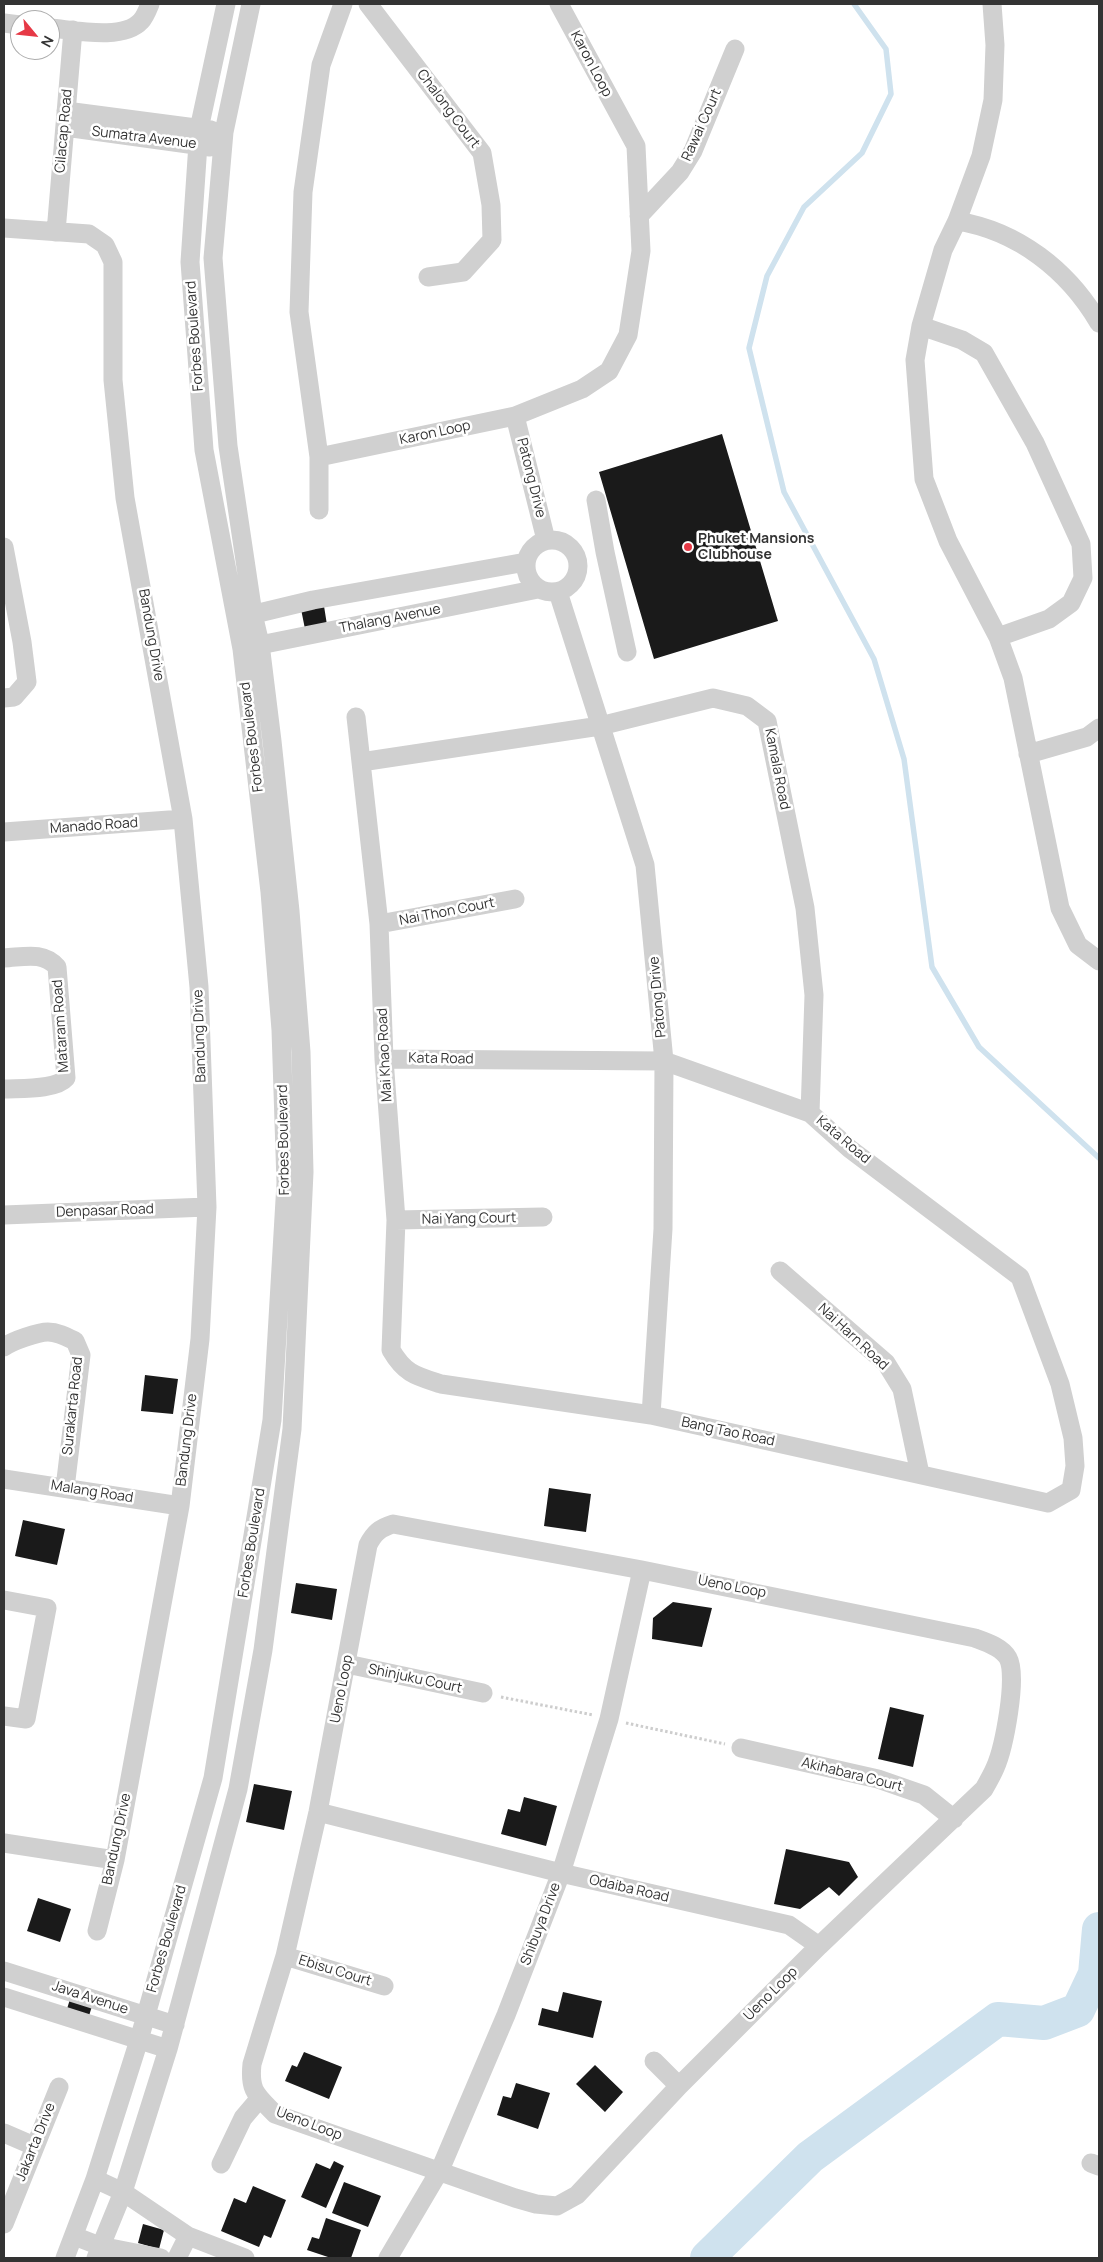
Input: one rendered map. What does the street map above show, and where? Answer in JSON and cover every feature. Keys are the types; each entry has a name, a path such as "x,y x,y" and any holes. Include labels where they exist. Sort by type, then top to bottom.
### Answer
{"street":[{"path":"60,29 114,33 130,30 142,21 150,4"},
{"name":"Forbes Boulevard","path":"98,2252 123,2192 168,2049 238,1789 264,1650 292,1429 304,1172 301,1052 290,911 251,646 204,450 190,262 198,137 226,4"},
{"name":"Forbes Boulevard","path":"244,617 213,258 223,140 251,4"},
{"path":"319,510 319,457 299,312 304,192 321,65 343,4"},
{"name":"Chalong Court","path":"368,4 482,153 491,205 492,240 463,272 428,278"},
{"name":"Karon Loop","path":"319,457 515,416 582,389 609,371 628,335 641,251 636,146 559,4"},
{"path":"992,4 995,45 993,100 981,156 957,221 943,250 921,326 915,360 924,479 948,542 998,637 1013,678 1060,908 1078,945 1099,961"},
{"name":"Cilacap Road","path":"56,232 73,30"},
{"name":"Rawai Court","path":"639,216 680,172 694,151 735,49"},
{"name":"Sumatra Avenue","path":"65,119 223,140"},
{"path":"957,221 969,223 1012,238 1058,269 1086,301 1099,322"},
{"name":"Bandung Drive","path":"4,228 89,234 105,245 113,262 113,380 125,498 183,819 199,987 207,1207 200,1339 180,1506 115,1860 97,1931"},
{"path":"921,326 962,340 984,353 1035,443 1081,544 1083,578 1071,603 1049,619 998,637"},
{"name":"Patong Drive","path":"515,416 546,540"},
{"path":"596,500 605,552 627,652"},
{"path":"546,540 554,540 570,547 578,561 576,577 565,589 558,592 551,593 538,589 528,577 526,562 532,548 546,540"},
{"path":"4,547 22,642 27,682 14,697 4,698"},
{"path":"578,561 605,552"},
{"path":"244,617 313,600 526,562"},
{"name":"Thalang Avenue","path":"251,646 538,589"},
{"name":"Patong Drive","path":"558,592 645,865 664,1061 663,1229 651,1415"},
{"name":"Forbes Boulevard","path":"65,2258 95,2179 139,2040 213,1778 272,1420 286,1183 282,1039 251,646"},
{"name":"Kamala Road","path":"361,762 600,726 713,698 747,706 767,721 805,908 814,996 810,1113"},
{"name":"Mai Khao Road","path":"356,717 380,924 384,1059 396,1220 391,1350"},
{"path":"1028,754 1087,737 1099,728"},
{"name":"Manado Road","path":"4,832 183,819"},
{"name":"Nai Thon Court","path":"380,924 515,899"},
{"name":"Mataram Road","path":"4,958 38,956 50,959 57,967 66,1078 63,1082 54,1086 4,1089"},
{"name":"Kata Road","path":"384,1059 664,1061 810,1113 850,1149 1020,1277 1060,1384 1073,1438 1075,1466 1071,1490"},
{"name":"Denpasar Road","path":"4,1215 207,1207"},
{"name":"Nai Yang Court","path":"396,1220 543,1217"},
{"name":"Nai Harn Road","path":"780,1271 886,1363 902,1389 920,1474"},
{"name":"Surakarta Road","path":"4,1347 9,1342 48,1332 75,1341 81,1355 65,1488"},
{"name":"Bang Tao Road","path":"391,1350 400,1366 417,1376 441,1384 651,1415 1048,1503 1071,1490"},
{"name":"Malang Road","path":"4,1479 180,1506"},
{"name":"Ueno Loop","path":"393,1524 853,1611 975,1638 993,1645 1008,1657 1012,1674 1008,1714 996,1767 984,1789 819,1946 679,2086 577,2194 557,2206 536,2204 515,2198 440,2170 275,2114 260,2098 250,2083 252,2064 285,1956 318,1812 347,1664 368,1545 372,1536 381,1528 393,1524"},
{"name":"Shibuya Drive","path":"388,2258 440,2170 506,2015 561,1873 609,1719 642,1570"},
{"path":"4,1600 47,1608 26,1719 4,1716"},
{"name":"Shinjuku Court","path":"347,1664 483,1693"},
{"name":"Akihabara Court","path":"741,1748 878,1779 924,1795 954,1819"},
{"name":"Odaiba Road","path":"318,1812 561,1873 789,1925 819,1946"},
{"path":"4,1844 115,1860"},
{"name":"Ebisu Court","path":"285,1956 384,1986"},
{"name":"Java Avenue","path":"4,1971 175,2025"},
{"name":"Java Avenue","path":"4,1997 168,2049"},
{"path":"654,2061 679,2086"},
{"name":"Jakarta Drive","path":"4,2224 59,2088"},
{"path":"221,2164 244,2118 260,2098"},
{"path":"4,2133 34,2146"},
{"path":"95,2179 123,2192 188,2236 245,2258"},
{"path":"74,2236 98,2252 160,2258"},
{"path":"177,2258 188,2236"}],"building":[{"name":"Phuket Mansions Clubhouse","path":"722,434 778,621 654,659 599,472"},
{"path":"324,606 327,625 305,629 301,609"},
{"path":"145,1375 178,1379 173,1414 141,1411"},
{"path":"549,1488 591,1494 586,1532 544,1526"},
{"path":"23,1520 65,1529 57,1565 15,1556"},
{"path":"296,1583 337,1589 332,1620 291,1613"},
{"path":"673,1602 712,1608 702,1647 652,1639 653,1618"},
{"path":"890,1707 924,1715 913,1767 878,1759"},
{"path":"254,1784 292,1791 284,1830 246,1822"},
{"path":"524,1797 557,1806 546,1846 501,1834 508,1809 520,1812"},
{"path":"786,1849 849,1862 858,1877 839,1896 829,1887 800,1909 774,1904"},
{"path":"38,1898 71,1909 60,1942 27,1931"},
{"path":"563,1992 602,2001 593,2038 538,2025 542,2008 558,2012"},
{"path":"71,1996 93,2003 88,2019 66,2012"},
{"path":"304,2052 342,2067 329,2099 285,2081 292,2065 297,2067"},
{"path":"595,2065 623,2092 605,2112 576,2084"},
{"path":"516,2083 550,2093 538,2129 497,2115 503,2096 511,2098"},
{"path":"334,2161 344,2166 326,2208 301,2197 316,2163 330,2169"},
{"path":"344,2182 381,2196 368,2227 332,2213"},
{"path":"253,2186 286,2200 271,2238 264,2235 259,2247 221,2231 234,2198 246,2203"},
{"path":"326,2218 361,2230 351,2258 331,2258 307,2250 312,2237 319,2239"},
{"path":"143,2224 164,2230 159,2249 138,2243"}],"waterway":[{"path":"854,4 886,49 891,94 862,153 804,207 767,276 749,348 784,492 874,659 904,759 932,967 979,1047 1099,1158"},
{"path":"707,2258 810,2157 998,2019 1044,2023 1078,2010 1095,1974 1099,1929"}],"place":[{"name":"Phuket Mansions Clubhouse","path":"688,547"}]}
